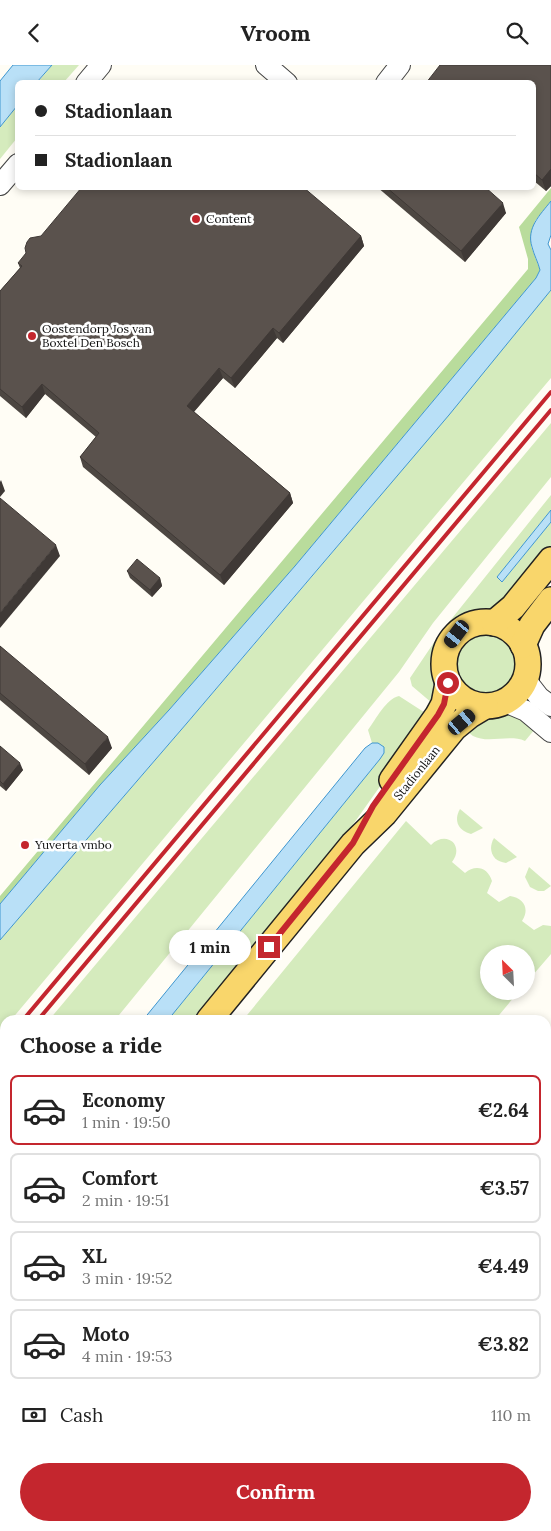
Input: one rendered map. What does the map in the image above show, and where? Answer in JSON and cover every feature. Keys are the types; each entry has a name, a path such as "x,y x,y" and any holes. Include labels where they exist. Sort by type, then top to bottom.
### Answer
{"main road":[{"path":"494,623 513,607 551,560"},
{"path":"523,645 532,625 551,600"},
{"path":"494,623 506,627 516,635 523,645 528,662 525,679 517,692 495,704 470,703 457,695 448,683 444,670 444,657 449,644 457,634 468,626 494,623"},
{"name":"Stadionlaan","path":"353,843 373,806 438,715 444,704 448,683"},
{"name":"Stadionlaan","path":"213,1015 353,843 384,814 454,728 470,715 495,704"}],"street":[{"path":"88,80 101,65"},
{"path":"266,65 283,80"},
{"path":"388,80 400,65"},
{"path":"0,185 15,168"},
{"path":"525,679 539,697 551,706"},
{"path":"495,704 526,711 551,732"}],"green space":[{"path":"52,65 79,65 66,80 40,80"},
{"path":"15,108 15,140 0,159 0,127"},
{"path":"551,188 551,201 535,221 531,246 540,270 536,278 295,566 169,710 100,785 0,904 0,896 528,269 528,259 519,227"},
{"path":"551,290 551,378 15,1015 0,1015 0,940 347,536"},
{"path":"551,423 551,477 433,623 399,672 119,1015 53,1015"},
{"path":"551,495 551,510 497,577 502,582 551,522 551,549 496,611 463,617 453,622 438,637 434,648 435,692 432,703 412,686 410,678 441,632"},
{"path":"486,635 497,637 510,648 515,664 513,675 502,688 486,693 475,691 462,680 457,664 459,653 470,640"},
{"path":"399,696 430,716 337,847 200,1015 172,1015 380,759 378,743 372,743 368,730 386,705"},
{"path":"507,713 514,715 535,729 525,741 512,738 479,738 473,736 464,728 483,716"},
{"path":"460,809 483,828 471,834 463,831 457,821"},
{"path":"406,821 431,845 442,839 452,841 456,850 452,862 465,873 473,868 481,868 488,873 492,881 487,893 499,902 510,896 519,899 525,908 522,921 534,930 543,925 551,926 551,954 535,973 535,945 480,945 480,1000 512,1000 499,1015 247,1015"},
{"path":"494,838 517,857 506,863 495,858 491,851"},
{"path":"529,867 551,886 544,891 538,891 530,887 525,877"}],"water":[{"path":"13,65 52,65 39,80 15,80 15,108 0,127 0,81"},
{"path":"551,201 551,235 548,244 551,250 551,290 449,415 0,940 0,904 100,785 169,710 295,566 536,278 540,270 532,247 532,228"},
{"path":"551,510 551,522 502,582 497,577"},
{"path":"372,743 378,743 384,747 384,753 172,1015 147,1015 365,748"}],"building":[{"path":"440,65 551,65 551,169 542,180 536,175 536,80 428,80"},
{"path":"79,190 307,190 361,236 279,333 273,328 231,378 219,368 187,406 290,493 220,575 80,457 99,433 42,384 22,407 0,389 0,291 22,266 18,263 26,253 27,242 30,238 41,236"},
{"path":"390,190 488,190 503,203 461,251"},
{"path":"0,498 56,545 0,613"},
{"path":"137,559 160,578 150,590 127,571"},
{"path":"0,646 108,737 85,764 0,693"},
{"path":"0,746 20,763 3,784 0,781"}],"railway":[{"path":"27,1015 551,392"},
{"path":"42,1015 551,410"}],"place":[{"name":"Content","path":"196,219"},
{"name":"Oostendorp Jos van Boxtel Den Bosch","path":"32,336"},
{"name":"Yuverta vmbo","path":"25,845"}],"route":[{"path":"269,947 353,843 373,806 438,715 444,704 448,683"}]}
